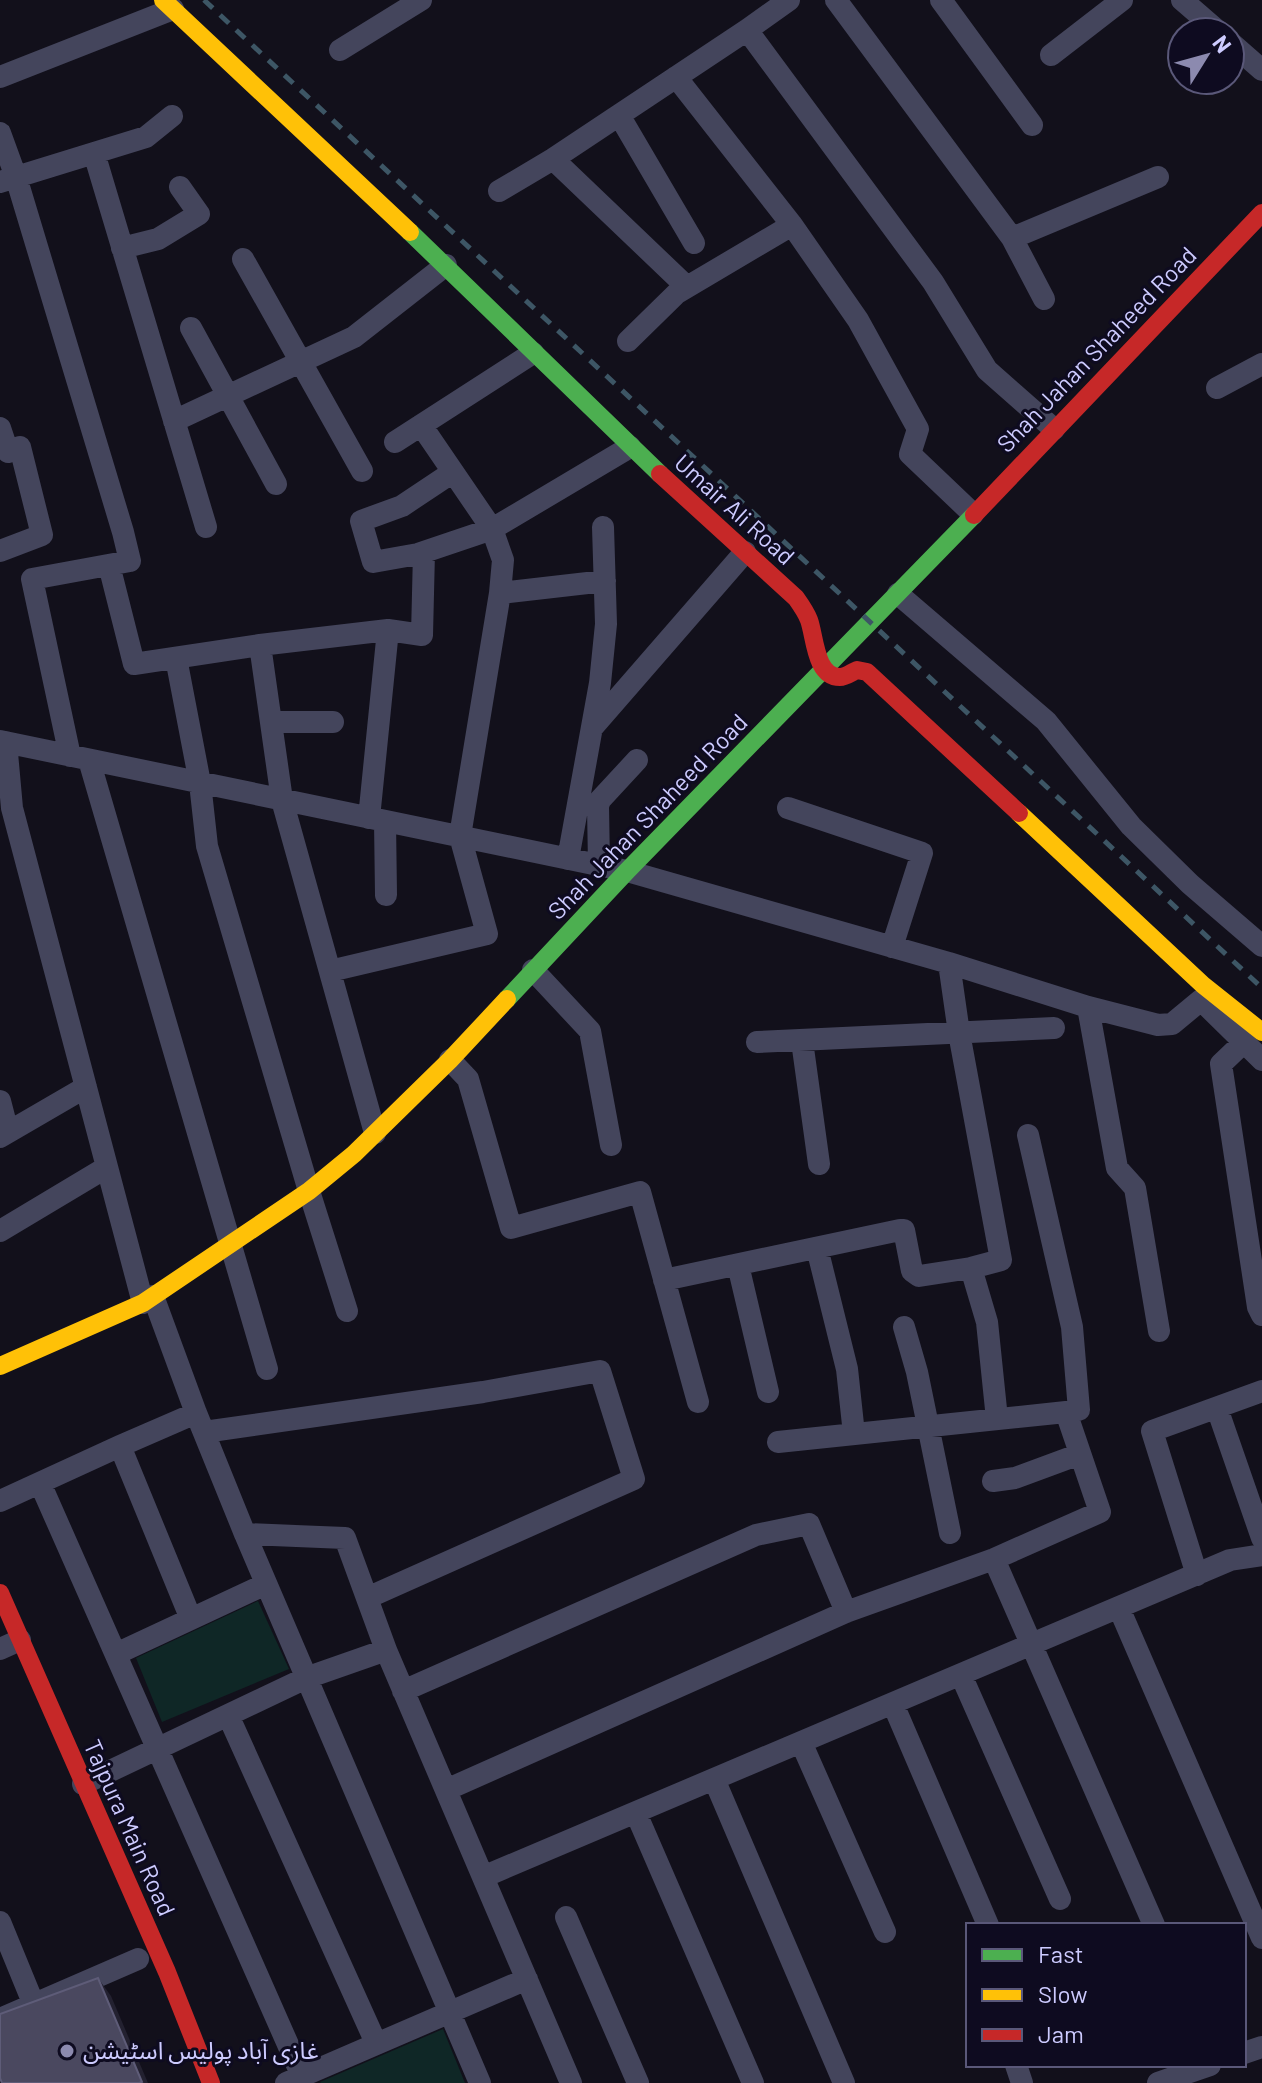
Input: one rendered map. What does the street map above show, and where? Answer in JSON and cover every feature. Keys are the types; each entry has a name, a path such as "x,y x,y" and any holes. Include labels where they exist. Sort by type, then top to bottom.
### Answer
{"street":[{"path":"340,50 421,0"},
{"path":"499,191 553,159 789,0"},
{"path":"836,0 1012,238 1044,299"},
{"path":"941,0 1032,125"},
{"path":"1051,55 1122,0"},
{"path":"1182,0 1200,16"},
{"path":"0,77 168,5"},
{"name":"Umair Ali Road","path":"168,5 446,265 630,447 803,606 808,616 815,654 825,668"},
{"path":"747,30 933,282 987,370 1054,429"},
{"path":"1246,56 1262,70"},
{"path":"676,77 792,225 858,320 918,429 910,454 973,514"},
{"path":"619,115 694,243"},
{"path":"8,180 146,137 172,116"},
{"path":"0,133 8,180 130,561 32,579 79,758 267,1369"},
{"path":"94,153 206,527"},
{"path":"553,159 687,287"},
{"path":"1012,238 1158,177"},
{"path":"122,248 158,239 199,214 180,187"},
{"name":"Shah Jahan Shaheed Road","path":"0,1366 148,1299 309,1191 354,1154 450,1060 627,871 898,594 1262,213"},
{"path":"628,341 677,293 792,225"},
{"path":"243,259 362,471"},
{"path":"174,421 354,337 446,265"},
{"path":"191,328 276,484"},
{"path":"395,442 533,353"},
{"path":"1217,388 1262,364"},
{"path":"330,971 487,934 460,836 503,560 492,529 421,425"},
{"path":"0,428 8,452 20,447 42,535 0,551"},
{"path":"453,472 402,506 361,521 373,562 424,552 492,529 630,447"},
{"path":"568,859 600,683 606,624 603,527"},
{"path":"109,565 134,664 388,630 422,635 424,552"},
{"path":"592,728 745,552"},
{"path":"500,593 605,581"},
{"path":"898,594 1046,721 1131,826 1190,884 1262,946"},
{"path":"386,895 377,819 388,630"},
{"path":"260,645 282,800 375,1133"},
{"path":"176,658 200,783 207,846 347,1311"},
{"path":"825,668 832,675 840,677 861,668 867,672 1253,1038 1262,1060"},
{"path":"271,722 333,722"},
{"path":"480,2083 266,1584 148,1299 107,1167 6,811 3,742 627,871 1158,1025 1172,1024 1202,992"},
{"path":"599,865 600,800 637,760"},
{"path":"788,808 922,853 892,947"},
{"path":"664,1280 904,1230 914,1274 919,1276 1001,1260 949,963"},
{"path":"533,970 590,1031 611,1145"},
{"path":"1088,1007 1117,1168 1135,1188 1159,1331"},
{"path":"757,1042 1054,1028"},
{"path":"1253,1038 1221,1064 1252,1207 1258,1307 1262,1315"},
{"path":"802,1041 819,1164"},
{"path":"450,1060 468,1079 511,1228 640,1192 698,1402"},
{"path":"0,1101 4,1135 86,1087"},
{"path":"778,1442 1079,1410 1072,1327 1028,1135"},
{"path":"0,1231 107,1167"},
{"path":"817,1248 847,1369 854,1434"},
{"path":"738,1265 768,1392"},
{"path":"971,1268 987,1322 997,1419"},
{"path":"904,1327 917,1372 950,1533"},
{"path":"0,1501 120,1446 200,1423 483,1392 600,1371 634,1479 367,1598"},
{"path":"1197,1575 1152,1431 1262,1391"},
{"path":"1217,1408 1262,1538"},
{"path":"446,1790 846,1612 994,1559 1100,1512 1066,1412"},
{"path":"120,1446 191,1619"},
{"path":"993,1481 1015,1478 1080,1454"},
{"path":"40,1483 157,1748 298,2081 376,2043 527,1979"},
{"path":"403,1691 756,1535 809,1524 846,1612"},
{"path":"245,1534 345,1538 403,1691 571,2083"},
{"path":"483,1877 1230,1560 1262,1555"},
{"path":"994,1559 1153,1923"},
{"path":"116,1654 266,1584"},
{"name":"Tajpura Main Road","path":"0,1593 7,1647 83,1784 167,1972 211,2083"},
{"path":"1119,1608 1262,1938"},
{"path":"83,1784 306,1678 386,1650"},
{"path":"961,1675 1060,1899"},
{"path":"893,1704 987,1923"},
{"path":"228,1715 376,2043"},
{"path":"801,1742 885,1932"},
{"path":"714,1779 844,2083"},
{"path":"636,1813 753,2083"},
{"path":"566,1917 638,2083"},
{"path":"0,1922 34,2005"},
{"path":"0,2019 138,1959"},
{"path":"1158,2083 1204,2067"}],"green space":[{"path":"258,1601 289,1669 162,1722 136,1658"},
{"path":"443,2029 465,2083 320,2082"}],"building":[{"name":"غازی آباد پولیس اسٹیشن","path":"98,1978 142,2082 2,2083 0,2014"}],"railway":[{"path":"204,0 1262,988"}],"traffic: fast":[{"path":"410,232 660,474"},
{"path":"507,999 627,871 974,515"}],"traffic: slow":[{"path":"163,0 410,232"},
{"path":"1019,813 1203,985 1262,1032"},
{"path":"0,1366 143,1303 309,1191 354,1154 507,999"}],"traffic: jam":[{"path":"974,515 1262,213"},
{"path":"660,474 796,598 809,620 817,654 825,670 840,677 857,670 867,672 1019,813"},
{"path":"0,1593 167,1972 211,2083"}],"place":[{"name":"غازی آباد پولیس اسٹیشن","path":"67,2051"}]}
